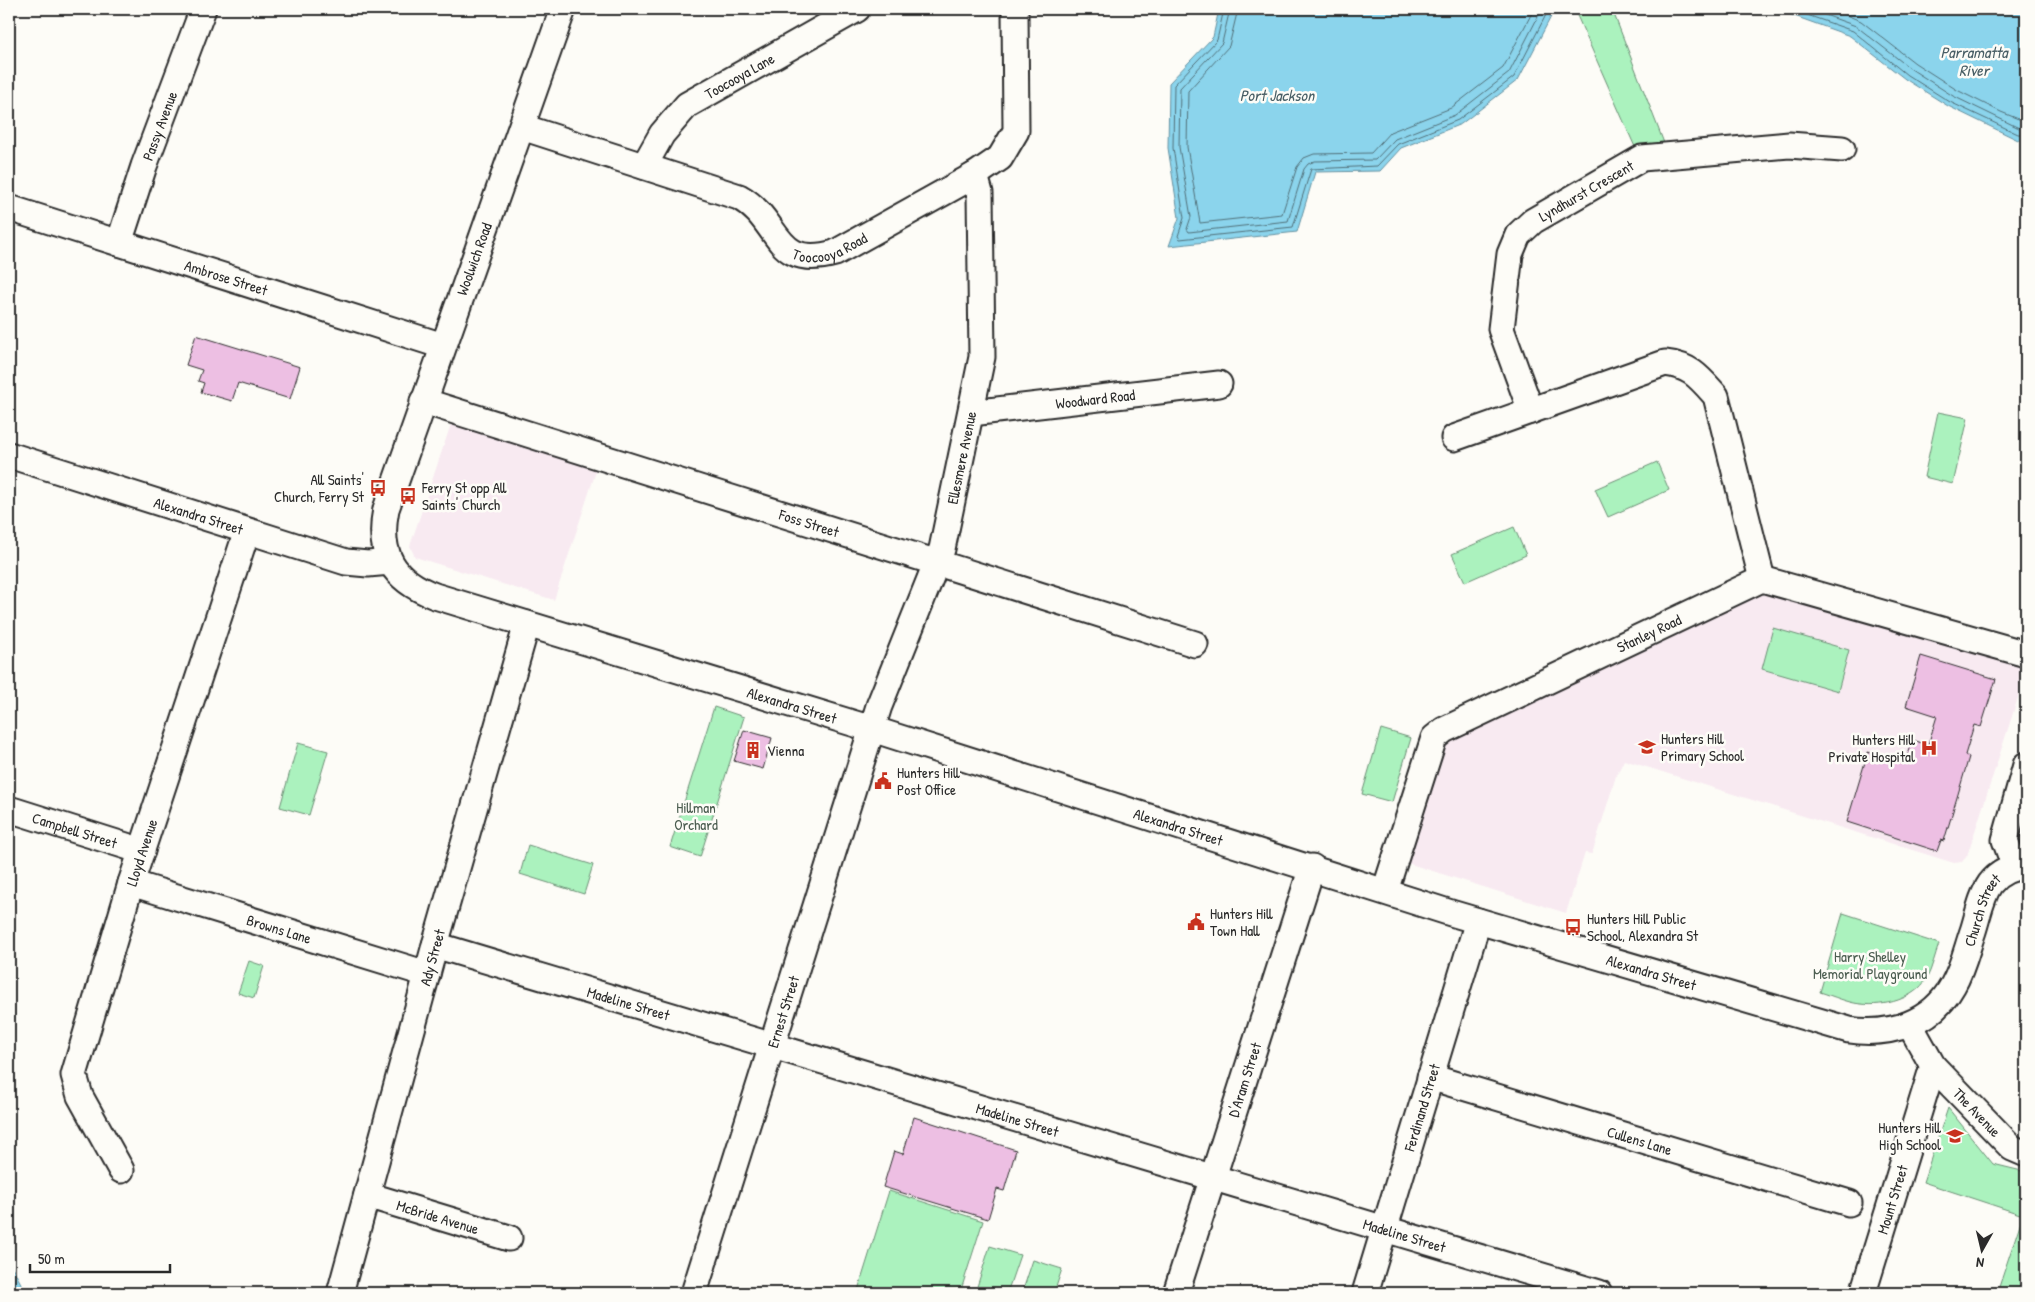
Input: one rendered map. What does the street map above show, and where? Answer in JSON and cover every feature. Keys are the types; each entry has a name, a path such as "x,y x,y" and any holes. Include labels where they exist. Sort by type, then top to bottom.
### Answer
{"street":[{"name":"Passy Avenue","path":"119,243 144,166 202,9"},
{"name":"Woolwich Road","path":"386,509 563,9"},
{"name":"Toocooya Lane","path":"644,166 662,134 687,105 857,9"},
{"name":"Toocooya Road","path":"522,127 739,197 752,204 792,253 806,258 835,253 1000,158 1016,131 1015,9"},
{"name":"Lyndhurst Crescent","path":"1531,411 1501,329 1510,254 1518,235 1533,221 1642,158 1789,145 1842,149"},
{"name":"Ellesmere Avenue","path":"872,729 942,549 982,357 980,193 975,174"},
{"name":"Ambrose Street","path":"9,208 443,346"},
{"path":"1454,438 1665,363 1681,365 1697,374 1716,396 1762,579 2026,654"},
{"name":"Woodward Road","path":"971,414 1220,384"},
{"name":"Foss Street","path":"423,401 1195,644"},
{"name":"Alexandra Street","path":"9,455 346,562 368,564 390,562"},
{"name":"Alexandra Street","path":"386,509 383,523 384,544 390,562 404,580 419,589 527,624 872,729 1478,921 1849,1030 1888,1032 1910,1025 1938,1005 1947,995 1959,974"},
{"name":"Lloyd Avenue","path":"121,1170 80,1096 74,1075 131,883 247,531"},
{"name":"Stanley Road","path":"1385,891 1434,738 1444,730 1762,579"},
{"name":"Ady Street","path":"340,1293 435,945 527,624"},
{"name":"Ernest Street","path":"694,1293 872,729"},
{"path":"2021,866 2005,840 2026,765"},
{"name":"Campbell Street","path":"9,809 142,851"},
{"name":"Church Street","path":"1959,974 1990,885 2004,872 2021,866"},
{"name":"D'Aram Street","path":"1176,1293 1312,868"},
{"name":"Browns Lane","path":"131,883 427,974"},
{"name":"Ferdinand Street","path":"1365,1293 1478,921"},
{"name":"Madeline Street","path":"435,945 1599,1293"},
{"path":"1910,1025 1933,1066"},
{"name":"The Avenue","path":"1933,1066 2012,1148 2026,1154"},
{"name":"Mount Street","path":"1863,1293 1933,1066"},
{"name":"Cullens Lane","path":"1430,1076 1849,1203"},
{"name":"McBride Avenue","path":"367,1195 509,1238"}],"shaded area":[{"path":"453,418 598,465 554,600 415,557 410,546"},
{"name":"Hunters Hill Primary School","path":"1773,589 2019,663 2023,667 2024,679 1967,856 1962,862 1954,863 1624,760 1616,776 1592,854 1585,853 1566,913 1404,862 1441,734"}],"green space":[{"path":"1577,9 1612,9 1664,143 1635,147 1575,11"},
{"path":"1938,412 1968,418 1953,484 1924,477"},
{"path":"1657,462 1669,490 1608,517 1595,489"},
{"path":"1514,527 1526,555 1465,582 1452,554"},
{"path":"1773,628 1849,650 1838,691 1762,669"},
{"name":"Hillman Orchard","path":"714,707 744,717 700,857 670,847"},
{"path":"1381,729 1411,738 1392,802 1362,794"},
{"path":"298,743 328,751 309,815 280,807"},
{"path":"528,845 593,865 584,894 520,874"},
{"name":"Harry Shelley Memorial Playground","path":"1843,913 1939,944 1929,974 1922,985 1898,1000 1870,1005 1846,1001 1820,992"},
{"path":"249,961 264,966 254,998 238,993"},
{"name":"Hunters Hill High School","path":"1948,1108 1993,1164 2026,1172 2026,1293 1997,1293 2023,1215 1923,1182"},
{"path":"889,1191 983,1221 960,1293 867,1293 858,1290"},
{"path":"990,1246 1020,1255 1007,1293 975,1293"},
{"path":"1033,1260 1062,1269 1054,1293 1022,1293"}],"water":[{"name":"Port Jackson","path":"1219,9 1555,9 1518,80 1461,124 1401,148 1380,171 1315,172 1297,232 1169,246 1179,218 1168,148 1169,83 1213,37"},
{"name":"Parramatta River","path":"1775,9 2026,9 2026,139 2018,140 1948,106 1905,79 1850,36"},
{"path":"9,1261 26,1293 9,1293"}],"building":[{"path":"196,335 300,367 290,399 238,383 232,401 201,392 204,383 198,381 202,370 186,365"},
{"path":"1921,656 1996,679 1981,727 1974,725 1965,755 1969,757 1944,841 1941,840 1937,851 1847,822 1868,752 1905,763 1913,740 1928,745 1937,716 1906,706"},
{"name":"Vienna","path":"744,730 772,738 763,769 734,761"},
{"path":"914,1117 1016,1150 1004,1191 997,1189 988,1219 883,1187 894,1151 903,1154"}],"place":[{"name":"All Saints' Church, Ferry St","path":"378,488"},
{"name":"Ferry St opp All Saints' Church","path":"408,496"},
{"name":"Hunters Hill Primary School","path":"1647,747"},
{"name":"Hunters Hill Private Hospital","path":"1929,748"},
{"name":"Vienna","path":"753,750"},
{"name":"Hunters Hill Post Office","path":"883,781"},
{"name":"Hunters Hill Town Hall","path":"1196,922"},
{"name":"Hunters Hill Public School, Alexandra St","path":"1573,927"},
{"name":"Hunters Hill High School","path":"1955,1136"}]}
